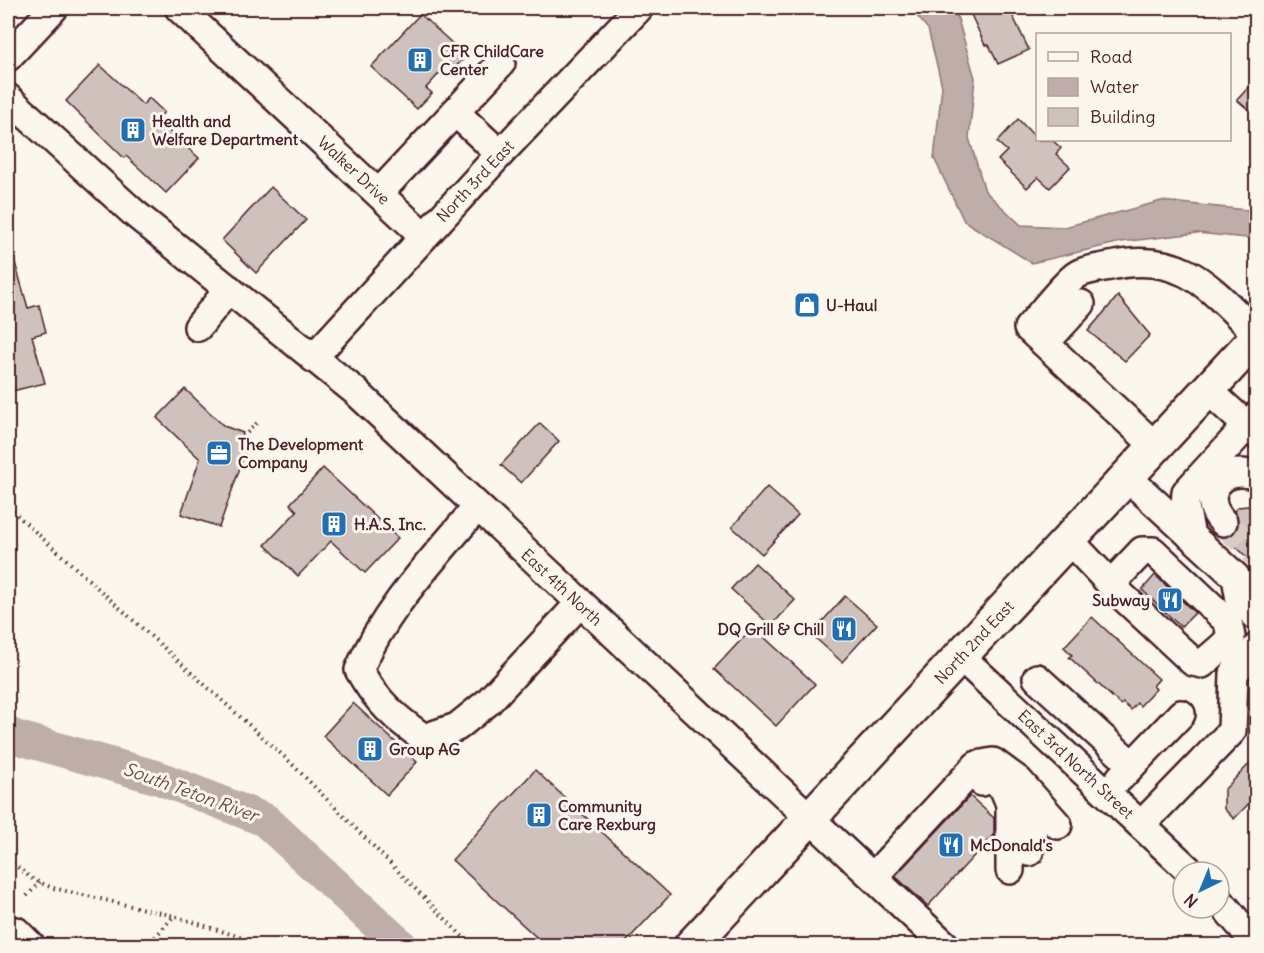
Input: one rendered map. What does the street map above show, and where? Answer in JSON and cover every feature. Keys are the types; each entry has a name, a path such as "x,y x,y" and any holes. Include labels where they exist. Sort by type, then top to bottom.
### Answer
{"main road":[{"name":"North 2nd East","path":"695,944 1257,338"}],"street":[{"path":"8,57 54,8"},
{"name":"Walker Drive","path":"179,8 424,236"},
{"name":"North 3rd East","path":"313,358 500,154 639,8"},
{"path":"379,194 501,63"},
{"name":"East 4th North","path":"8,98 134,213 355,391 946,945"},
{"path":"455,112 500,154"},
{"path":"1155,447 1028,328 1078,274 1117,265 1144,262 1176,267 1203,281 1257,333"},
{"path":"1045,343 1117,265"},
{"path":"198,327 229,289"},
{"path":"1191,536 1185,506 1186,492 1253,425 1208,390"},
{"path":"1223,522 1215,514 1212,502 1213,489 1216,484 1231,473 1243,472 1257,476"},
{"path":"1126,477 1257,595"},
{"path":"477,507 391,610 371,641 359,670 374,697 402,723 424,738 457,727 488,702 580,603"},
{"path":"1069,540 1111,584 1193,662 1202,664 1241,652"},
{"path":"1111,584 1142,551 1153,551 1228,622 1231,637 1241,652"},
{"path":"1236,577 1240,600 1257,616"},
{"path":"1142,825 1232,731 1234,673 1241,652"},
{"name":"East 3rd North Street","path":"960,656 1178,860"},
{"path":"1037,678 1132,765"},
{"path":"1106,792 1181,714"},
{"path":"877,881 977,765 993,762 1018,781 1058,825"},
{"path":"877,881 971,789 988,778 1004,787 1031,812 1033,831 1029,852"},
{"path":"1004,787 1010,804 1010,870"},
{"path":"1231,914 1257,944"},
{"path":"8,941 16,931 32,945"}],"path":[{"path":"243,437 257,423"},
{"path":"8,507 290,761 472,945"},
{"path":"8,860 21,872 53,888 174,916 268,945"},
{"path":"27,896 40,882"},
{"path":"147,945 174,916"}],"water":[{"path":"910,8 955,9 975,78 969,138 985,191 1021,225 1065,227 1161,201 1256,211 1256,239 1197,233 1121,242 1032,263 964,221 934,158 942,86 928,29"}],"building":[{"path":"968,8 1009,8 1029,50 998,64 989,45 985,45"},
{"name":"CFR ChildCare Center","path":"420,14 466,56 454,69 448,64 426,88 432,93 417,109 371,67"},
{"name":"Health and Welfare Department","path":"100,65 143,105 149,98 164,112 157,120 199,158 166,193 126,156 124,158 66,101"},
{"path":"1257,78 1257,117 1237,100"},
{"path":"1018,119 1036,138 1036,141 1053,141 1061,148 1056,154 1070,167 1050,188 1038,177 1027,188 998,160 1007,151 997,142"},
{"path":"271,187 306,220 256,273 222,240"},
{"path":"12,252 28,308 39,305 46,332 32,336 45,383 8,392 8,253"},
{"path":"1118,296 1150,335 1125,361 1088,331"},
{"name":"The Development Company","path":"185,389 224,426 243,433 239,445 247,448 219,527 181,514 200,459 157,418"},
{"path":"540,423 559,441 521,483 501,465"},
{"name":"H.A.S. Inc.","path":"323,468 398,538 365,573 331,541 298,576 265,545 297,511 290,504"},
{"path":"767,487 798,515 762,554 732,527"},
{"path":"1248,506 1257,514 1257,520 1248,529 1257,537 1257,567 1226,537 1238,528 1239,520 1234,511 1238,507"},
{"path":"755,563 795,600 771,626 731,589"},
{"name":"Subway","path":"1155,575 1195,613 1181,627 1142,590"},
{"name":"DQ Grill & Chill","path":"845,596 877,624 842,662 811,634"},
{"path":"1092,617 1159,679 1153,686 1156,689 1140,706 1137,703 1131,710 1123,703 1121,705 1069,657 1072,655 1064,647"},
{"path":"753,627 815,684 776,726 714,669"},
{"name":"Group AG","path":"353,703 417,762 387,795 323,736"},
{"path":"1257,756 1257,795 1234,819 1224,809 1224,790"},
{"name":"Community Care Rexburg","path":"535,770 670,895 623,945 545,945 452,860"},
{"path":"970,796 994,818 994,834 928,906 895,876"}],"waterway":[{"name":"South Teton River","path":"8,733 159,778 265,820 401,946"}],"tunnel":[{"path":"1223,522 1256,554"}],"place":[{"name":"CFR ChildCare Center","path":"420,60"},
{"name":"Health and Welfare Department","path":"133,130"},
{"name":"U-Haul","path":"807,305"},
{"name":"The Development Company","path":"219,453"},
{"name":"H.A.S. Inc.","path":"334,524"},
{"name":"Subway","path":"1170,600"},
{"name":"DQ Grill & Chill","path":"844,629"},
{"name":"Group AG","path":"370,749"},
{"name":"Community Care Rexburg","path":"539,815"},
{"name":"McDonald's","path":"951,845"}]}
